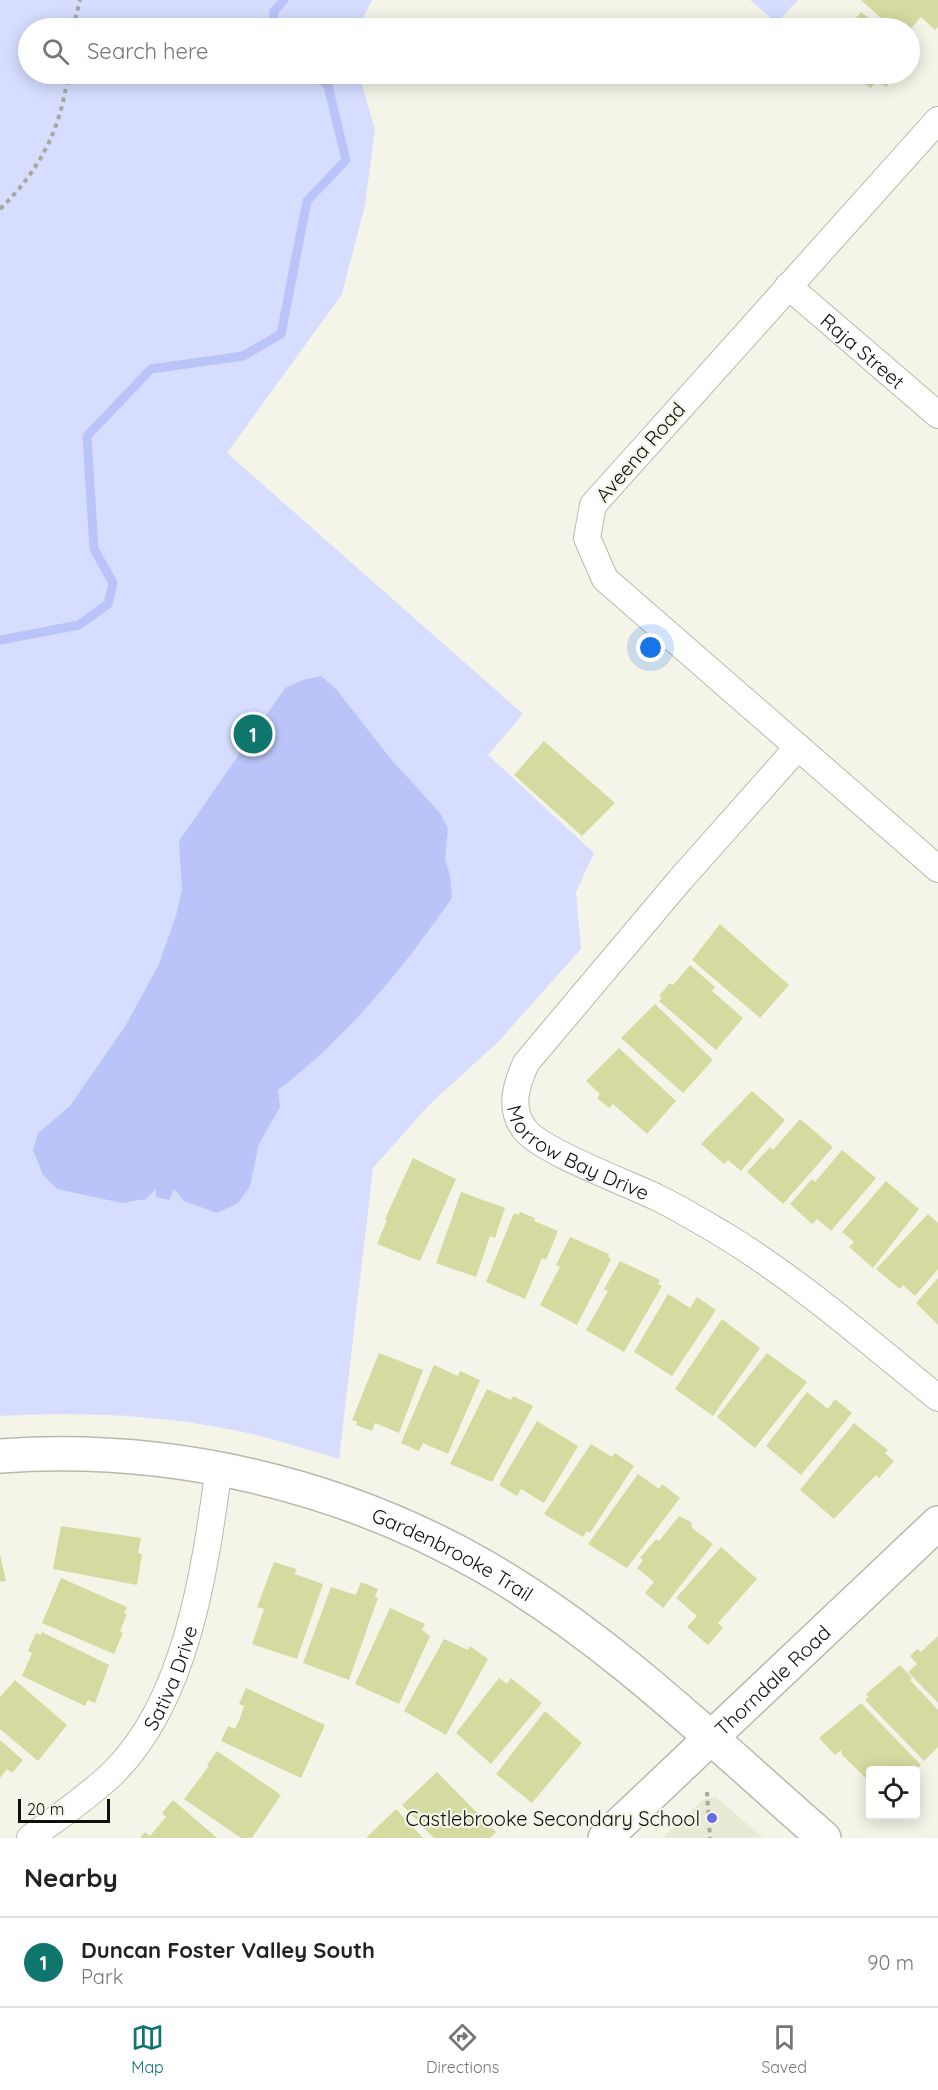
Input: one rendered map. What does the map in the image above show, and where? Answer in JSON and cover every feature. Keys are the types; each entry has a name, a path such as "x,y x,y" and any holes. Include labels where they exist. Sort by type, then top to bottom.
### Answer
{"street":[{"name":"Aveena Road","path":"938,120 593,505 587,538 605,579 938,869"},
{"name":"Raja Street","path":"788,286 938,415"},
{"name":"Morrow Bay Drive","path":"798,747 680,880 526,1063 516,1086 515,1110 526,1131 544,1146 660,1198 788,1277 938,1398"},
{"name":"Gardenbrooke Trail","path":"0,1456 89,1453 219,1468 284,1484 362,1511 417,1534 485,1568 596,1643 824,1838"},
{"name":"Sativa Drive","path":"30,1838 115,1771 138,1741 171,1686 181,1659 195,1602 213,1518 219,1468"},
{"name":"Thorndale Road","path":"605,1838 938,1523"}],"path":[{"path":"76,18 80,0"},
{"path":"0,209 24,184 43,158 57,122 66,84"},
{"path":"707,1792 710,1838"}],"shaded area":[{"path":"0,0 372,0 363,18 18,18 18,84 362,84 375,130 365,205 342,294 227,453 523,714 488,755 594,853 576,892 581,949 498,1042 429,1105 373,1168 339,1459 256,1435 172,1420 86,1414 0,1416"},
{"path":"750,0 798,0 782,18 771,18"},
{"path":"321,676 336,689 390,758 440,813 448,829 445,859 450,875 452,898 394,976 372,1001 327,1048 278,1090 280,1107 259,1144 250,1186 238,1203 217,1213 184,1201 174,1189 169,1200 156,1197 156,1189 146,1199 122,1203 57,1189 43,1175 33,1150 38,1133 70,1106 126,1025 158,966 176,916 182,889 179,841 285,688 303,680"},
{"name":"Castlebrooke Secondary School","path":"716,1797 763,1838 662,1838 704,1799"}],"building":[{"path":"861,0 938,0 938,27 935,30 921,17 881,18"},
{"path":"861,12 868,18 856,18"},
{"path":"544,741 615,803 582,836 514,775"},
{"path":"720,924 789,985 760,1018 692,960"},
{"path":"690,965 715,987 712,991 743,1018 716,1050 659,1001 662,998 659,996 670,983 673,985"},
{"path":"655,1004 713,1060 683,1093 621,1038"},
{"path":"619,1048 676,1101 647,1134 613,1104 609,1108 597,1098 600,1094 586,1081"},
{"path":"752,1091 785,1120 741,1171 728,1160 724,1164 701,1144"},
{"path":"800,1119 833,1147 783,1204 747,1172 770,1147 773,1150"},
{"path":"842,1150 876,1178 831,1231 817,1219 812,1224 790,1204 812,1179 815,1182"},
{"path":"413,1158 456,1179 420,1261 377,1244 387,1220 385,1219"},
{"path":"886,1181 919,1209 873,1268 849,1247 854,1242 842,1232"},
{"path":"461,1192 505,1208 495,1238 490,1236 476,1277 436,1263"},
{"path":"520,1212 558,1231 546,1260 542,1258 525,1299 486,1282 514,1213 519,1215"},
{"path":"928,1214 938,1223 938,1269 915,1296 903,1285 900,1289 876,1269"},
{"path":"570,1237 609,1254 608,1257 611,1259 577,1325 540,1305 560,1267 556,1265"},
{"path":"620,1261 660,1280 658,1284 662,1286 624,1352 586,1330 608,1291 604,1289"},
{"path":"938,1278 938,1325 916,1303"},
{"path":"668,1294 690,1308 697,1297 716,1310 672,1376 634,1352"},
{"path":"722,1319 760,1348 713,1416 675,1389"},
{"path":"379,1353 423,1370 399,1433 375,1423 372,1431 356,1425 357,1422 352,1420"},
{"path":"767,1353 807,1382 755,1448 717,1417"},
{"path":"434,1365 458,1376 460,1371 480,1380 448,1454 423,1443 419,1451 401,1443"},
{"path":"487,1389 511,1400 513,1396 533,1406 492,1482 450,1464"},
{"path":"807,1392 828,1409 835,1399 852,1413 801,1475 766,1446"},
{"path":"537,1421 578,1446 544,1503 521,1489 517,1496 499,1485"},
{"path":"854,1423 888,1450 885,1453 894,1461 879,1478 876,1475 834,1519 800,1490"},
{"path":"591,1444 612,1457 615,1453 634,1466 590,1533 587,1531 583,1537 544,1514"},
{"path":"638,1474 659,1489 662,1484 680,1498 627,1568 588,1544"},
{"path":"679,1516 691,1522 692,1528 713,1544 663,1608 645,1593 654,1582 637,1568 643,1560 640,1558 656,1539 659,1541"},
{"path":"61,1526 141,1538 138,1553 142,1554 137,1585 53,1569"},
{"path":"721,1547 757,1579 718,1623 723,1628 708,1645 687,1627 697,1616 676,1598"},
{"path":"0,1554 6,1581 0,1582"},
{"path":"274,1562 296,1569 295,1574 323,1584 297,1659 252,1644 264,1609 257,1607"},
{"path":"61,1578 127,1607 124,1613 127,1614 120,1631 123,1633 114,1654 42,1623"},
{"path":"361,1582 378,1589 375,1597 378,1598 349,1680 303,1663 331,1587 356,1595"},
{"path":"390,1608 425,1624 422,1630 430,1636 399,1704 355,1684"},
{"path":"42,1632 109,1665 95,1703 88,1700 85,1706 22,1676 32,1653 28,1651 36,1633 41,1635"},
{"path":"938,1636 938,1703 908,1672 917,1664 910,1656 917,1649 921,1652"},
{"path":"444,1639 468,1650 470,1646 488,1659 446,1735 404,1711"},
{"path":"900,1665 912,1678 910,1680 938,1710 938,1747 924,1761 865,1700 869,1697 866,1694"},
{"path":"499,1678 507,1684 511,1678 542,1703 491,1764 456,1733"},
{"path":"15,1680 67,1725 38,1761 0,1729 0,1697"},
{"path":"246,1688 325,1725 301,1778 221,1741 228,1726 235,1729 244,1706 239,1704"},
{"path":"861,1703 921,1765 866,1766 866,1778 842,1755 841,1750 835,1755 819,1738"},
{"path":"545,1711 582,1743 532,1803 496,1774"},
{"path":"0,1740 23,1760 12,1773 7,1769 0,1778"},
{"path":"217,1751 281,1795 252,1838 241,1838 184,1799 209,1766 207,1765"},
{"path":"437,1772 496,1832 490,1838 434,1838 402,1805"},
{"path":"173,1800 217,1838 140,1838 145,1832 150,1836 166,1817 162,1813"},
{"path":"396,1809 423,1838 366,1838"}],"waterway":[{"path":"274,18 274,11 284,0"},
{"path":"0,640 79,625 108,604 113,583 94,549 87,436 151,369 243,356 281,334 307,201 346,160 326,84"}],"place":[{"name":"Duncan Foster Valley South","path":"253,734"},
{"name":"Castlebrooke Secondary School","path":"712,1818"}]}
